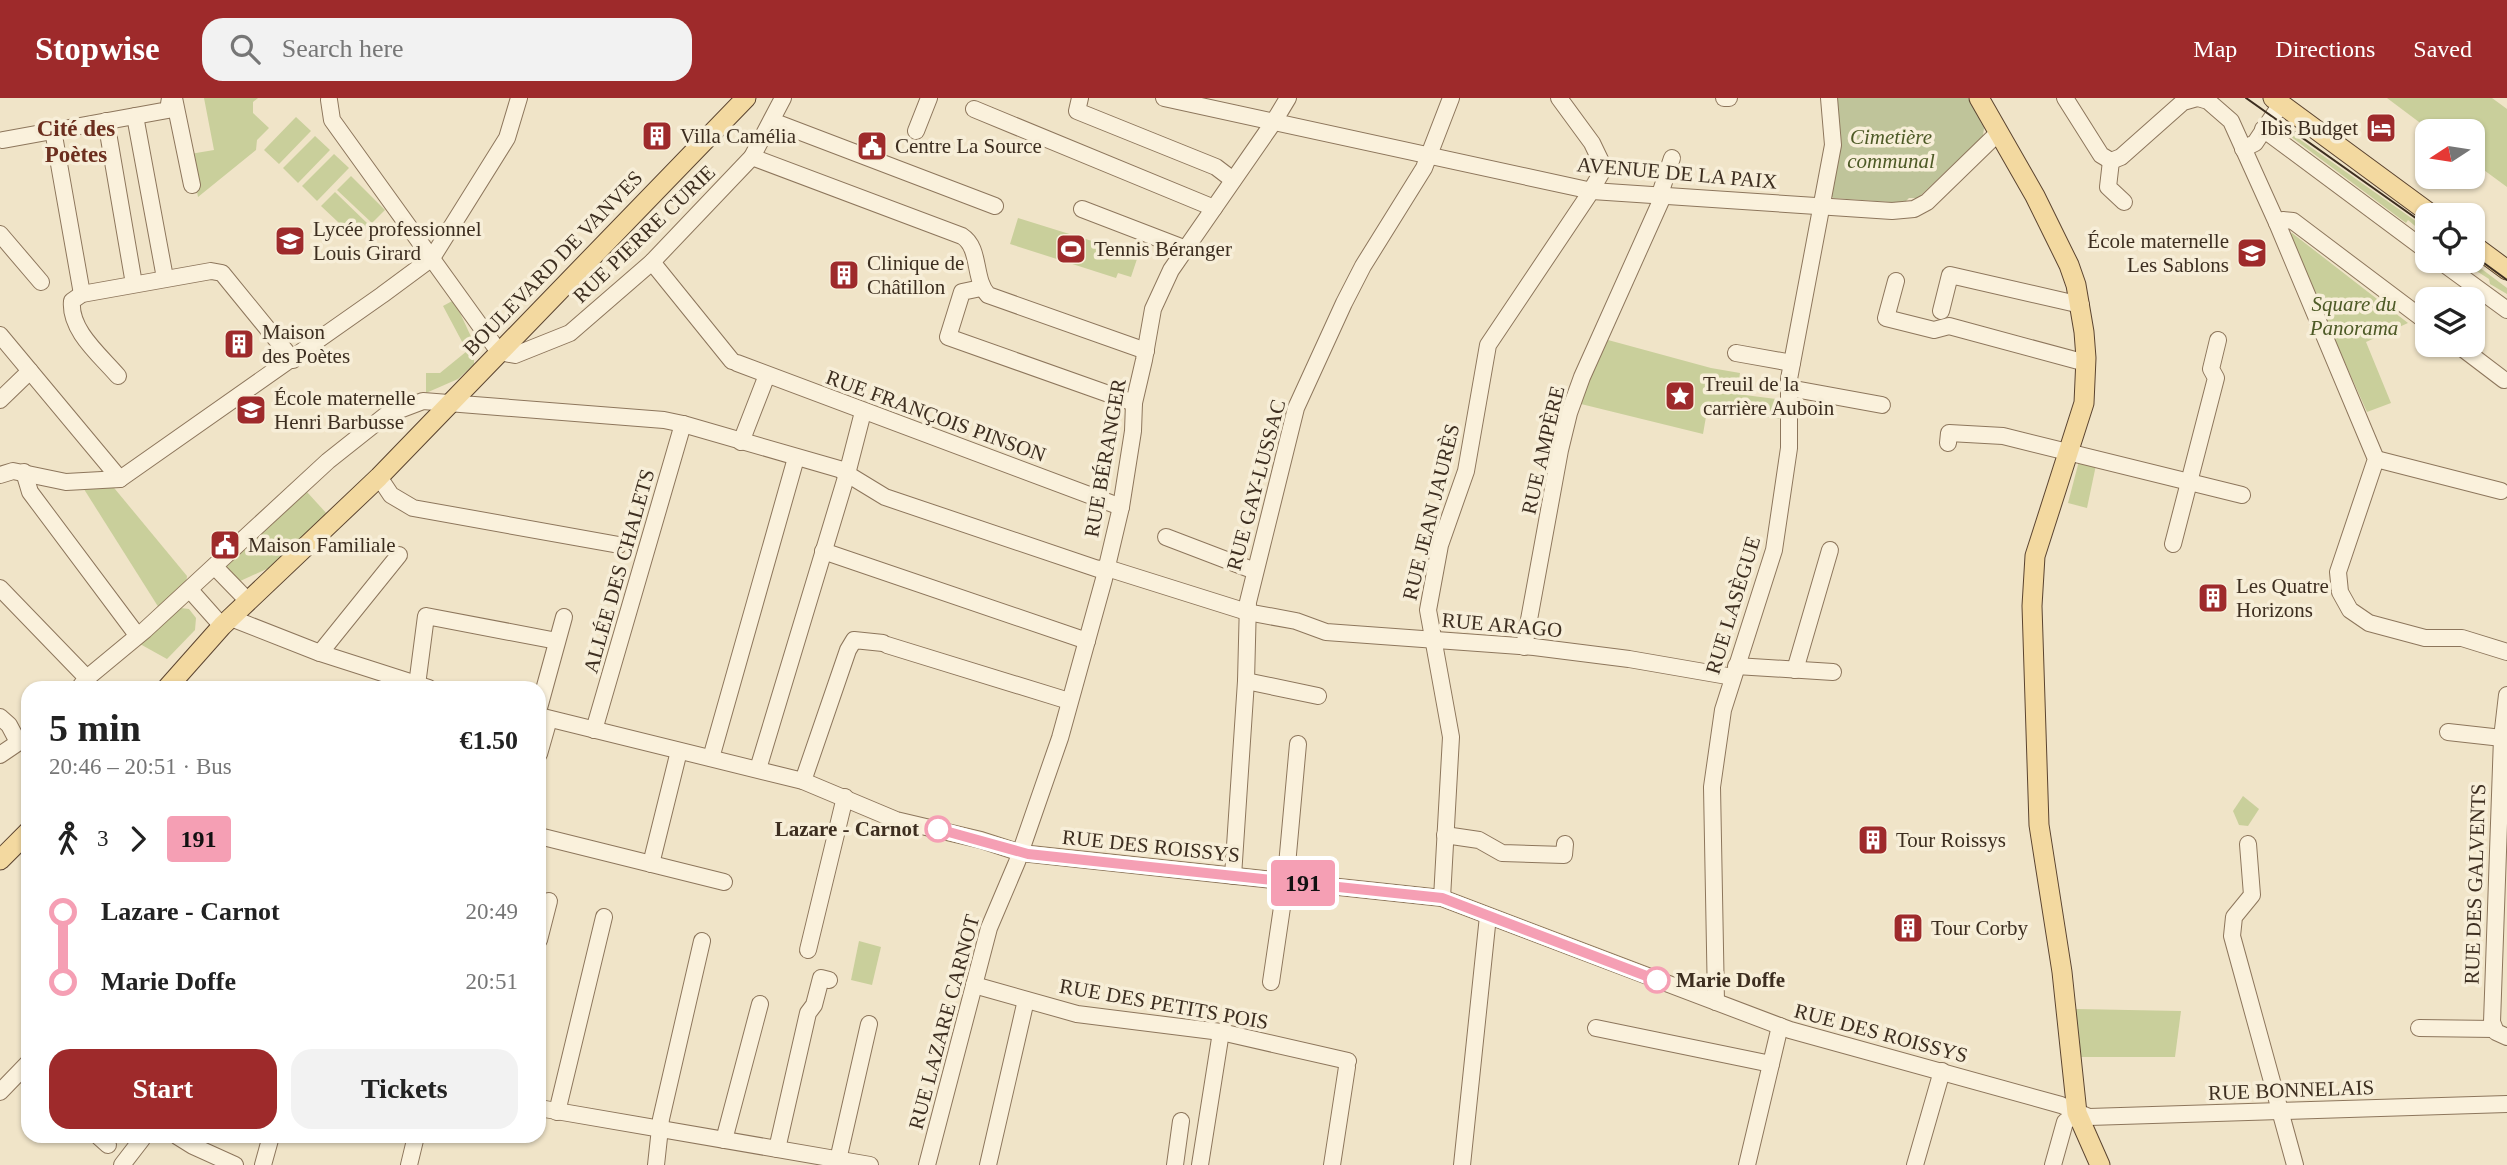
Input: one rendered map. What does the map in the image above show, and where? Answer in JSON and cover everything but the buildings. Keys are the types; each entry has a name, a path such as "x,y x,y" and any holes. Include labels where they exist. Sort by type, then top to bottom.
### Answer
{"main road":[{"name":"BOULEVARD DE VANVES","path":"173,681 226,622 379,477 746,98"},
{"path":"1979,98 2035,196 2041,213 2069,265 2081,305 2086,363 2084,403 2035,556 2032,606 2039,825 2062,972 2077,1113 2101,1165"},
{"path":"2277,101 2416,203"},
{"path":"2485,255 2507,271"},
{"path":"0,860 21,839"}],"street":[{"path":"3,139 168,110 172,98"},
{"path":"172,98 192,186"},
{"name":"RUE PIERRE CURIE","path":"499,352 515,355 570,333 652,262 752,157 783,98"},
{"path":"916,131 929,98"},
{"path":"1080,98 1077,111 1216,167 1233,180"},
{"name":"AVENUE DE LA PAIX","path":"1164,98 1591,191 1892,211 1920,206 1998,133"},
{"name":"RUE BÉRANGER","path":"1021,853 1060,738 1107,568 1121,507 1133,431 1133,403 1146,352 1153,309 1171,270 1288,98"},
{"name":"RUE GAY-LUSSAC","path":"1233,876 1246,681 1247,612 1296,408 1363,266 1424,168 1451,98"},
{"name":"RUE JEAN JAURÈS","path":"1442,898 1451,737 1428,607 1440,545 1466,471 1488,345 1604,168 1592,143 1559,98"},
{"name":"RUE LASÈGUE","path":"1716,1002 1712,787 1723,710 1774,550 1789,448 1789,388 1792,363 1833,145 1829,98"},
{"path":"2065,98 2101,155 2111,161 2121,158 2183,102 2198,98 2208,101 2226,115 2277,223 2376,458 2339,572 2340,593 2350,610 2370,623 2425,638 2462,638 2507,652"},
{"path":"326,99 332,120 499,352"},
{"path":"0,475 13,471 24,472 66,482 120,479 293,360 432,258 508,134 523,99"},
{"path":"2243,149 2255,143 2277,101"},
{"path":"974,108 1214,208"},
{"path":"135,116 165,278"},
{"path":"106,121 134,284"},
{"path":"772,121 995,206"},
{"path":"2263,129 2415,242"},
{"path":"53,130 82,294"},
{"path":"752,157 962,236 972,246 981,288 988,295 1146,352"},
{"name":"RUE AMPÈRE","path":"1524,647 1569,413 1587,364 1662,194 1672,158"},
{"path":"2111,161 2108,187 2123,202"},
{"path":"1082,209 1186,249"},
{"path":"2277,223 2283,220 2293,221 2415,313"},
{"path":"0,234 41,282"},
{"name":"RUE FRANÇOIS PINSON","path":"652,262 735,362 1121,507"},
{"path":"118,376 78,329 71,313 72,301 82,294 211,271 222,273 293,360"},
{"path":"2456,273 2507,310"},
{"path":"1941,311 1950,275 2081,305"},
{"path":"1896,281 1885,318 1934,330 1949,326 2086,363"},
{"path":"981,288 962,292 948,337 1133,403"},
{"path":"0,335 120,479"},
{"path":"2173,544 2216,378 2211,369 2218,340"},
{"path":"1736,353 1792,363"},
{"path":"2474,357 2506,382"},
{"path":"0,400 30,371"},
{"path":"741,442 766,374"},
{"path":"1789,388 1882,405"},
{"name":"RUE ARAGO","path":"85,681 328,461 392,412 424,401 664,420 683,424 839,469 886,497 1098,569 1107,568 1247,612 1296,621 1326,632 1524,647 1735,671 1833,672"},
{"path":"758,769 847,474 863,412"},
{"name":"ALLÉE DES CHALETS","path":"594,730 683,424"},
{"path":"1948,443 1949,433 2003,436 2242,495"},
{"path":"710,758 796,458"},
{"path":"2376,458 2501,492"},
{"path":"24,472 30,492 137,635"},
{"path":"379,477 391,495 413,508 619,545"},
{"path":"1167,537 1255,570"},
{"path":"1796,670 1830,550"},
{"path":"823,551 1087,641"},
{"path":"320,653 400,555"},
{"path":"215,566 248,601"},
{"path":"195,584 226,622 320,653 379,680"},
{"path":"0,588 81,681"},
{"path":"423,681 426,616 557,641"},
{"path":"546,695 564,617"},
{"path":"803,781 848,650 854,640 885,644 1069,701"},
{"path":"1246,681 1318,696"},
{"name":"RUE DES GALVENTS","path":"2500,1033 2491,1022 2507,695"},
{"name":"RUE DES ROISSYS","path":"546,715 594,730 803,781 896,820 1011,848 1021,853 1442,898 1780,1027 2061,1105 2077,1113"},
{"path":"0,717 21,738"},
{"path":"2448,732 2504,729"},
{"path":"0,755 21,744"},
{"path":"1270,982 1286,881 1298,744"},
{"path":"651,864 678,751"},
{"path":"808,950 845,797"},
{"path":"1445,835 1479,840 1502,853 1564,856 1565,844"},
{"path":"546,838 724,882"},
{"path":"2248,844 2252,895 2234,918 2232,936 2295,1165"},
{"name":"RUE LAZARE CARNOT","path":"927,1165 989,928 1021,853"},
{"path":"546,913 549,901"},
{"path":"1462,1165 1488,916"},
{"path":"557,1112 604,917"},
{"path":"656,1165 660,1129 702,941"},
{"path":"777,1149 808,1013 814,1005 821,978 829,980"},
{"name":"RUE DES PETITS POIS","path":"974,985 1077,1014 1220,1032 1348,1064 1332,1165"},
{"path":"988,1165 1026,1000"},
{"path":"724,1140 760,1004"},
{"path":"838,1160 869,1024"},
{"path":"1747,1165 1780,1027"},
{"path":"1596,1028 1771,1064"},
{"path":"2419,1028 2500,1033"},
{"path":"1200,1165 1220,1032"},
{"path":"1915,1165 1942,1071"},
{"path":"0,1092 21,1073"},
{"name":"RUE BONNELAIS","path":"2077,1113 2090,1117 2507,1104"},
{"path":"546,1110 870,1165"},
{"path":"2053,1165 2065,1122 2077,1113"},
{"path":"1175,1165 1181,1121"},
{"path":"122,1165 139,1143"},
{"path":"188,1143 234,1164"},
{"path":"262,1165 269,1143"},
{"path":"409,1165 414,1143"}],"green space":[{"path":"204,98 258,98 253,102 253,113 269,128 257,140 256,150 198,197 190,154 214,150"},
{"name":"Cimetière communal","path":"1835,98 1968,98 1984,128 1983,136 1918,198 1909,198 1904,203 1833,198 1829,193"},
{"path":"2387,98 2492,98 2507,109 2507,187 2485,171 2485,119 2415,119"},
{"path":"296,117 311,131 279,164 264,150"},
{"path":"2275,122 2415,221 2415,226 2408,220 2406,223 2274,124"},
{"path":"315,136 330,150 298,183 283,168"},
{"path":"334,154 349,168 317,201 302,186"},
{"path":"351,176 385,210 372,223 337,190"},
{"path":"335,192 369,225 356,239 321,206"},
{"name":"Tennis Béranger","path":"1018,218 1124,251 1124,255 1137,259 1131,277 1118,273 1116,278 1010,244"},
{"name":"Square du Panorama","path":"2292,233 2408,323 2366,342 2391,403 2367,412 2288,235"},
{"path":"2485,272 2507,288 2507,294 2490,284 2489,279 2480,273"},
{"path":"454,300 474,343 474,364 458,379 426,393 426,373 440,373 467,351 443,306"},
{"name":"Treuil de la carrière Auboin","path":"1608,340 1711,368 1740,373 1737,394 1783,400 1782,419 1707,411 1703,434 1581,404"},
{"path":"2079,461 2096,465 2087,508 2068,503"},
{"path":"110,483 187,576 186,584 159,608 82,486"},
{"path":"307,492 328,515 280,563 238,582 225,568"},
{"path":"181,608 189,609 196,618 195,630 167,659 140,644"},
{"path":"2243,796 2259,809 2248,826 2239,825 2233,811"},
{"path":"859,941 881,947 872,985 851,980"},
{"path":"2076,1009 2181,1011 2175,1057 2080,1057"}],"tram line":[{"path":"2246,98 2415,218"},
{"path":"2485,264 2507,280"}],"bus line":[{"name":"191","path":"938,829 1028,854 1442,898 1657,980"}],"place":[{"name":"Ibis Budget","path":"2381,128"},
{"name":"Villa Camélia","path":"657,136"},
{"name":"Centre La Source","path":"872,146"},
{"name":"Lycée professionnel Louis Girard","path":"290,241"},
{"name":"Tennis Béranger","path":"1071,249"},
{"name":"École maternelle Les Sablons","path":"2252,253"},
{"name":"Clinique de Châtillon","path":"844,275"},
{"name":"Maison des Poètes","path":"239,344"},
{"name":"Treuil de la carrière Auboin","path":"1680,396"},
{"name":"École maternelle Henri Barbusse","path":"251,410"},
{"name":"Maison Familiale","path":"225,545"},
{"name":"Les Quatre Horizons","path":"2213,598"},
{"name":"Lazare - Carnot","path":"938,829"},
{"name":"Tour Roissys","path":"1873,840"},
{"name":"Tour Corby","path":"1908,928"},
{"name":"Marie Doffe","path":"1657,980"}],"district":[{"name":"Cité des Poètes","path":"76,141"}]}
